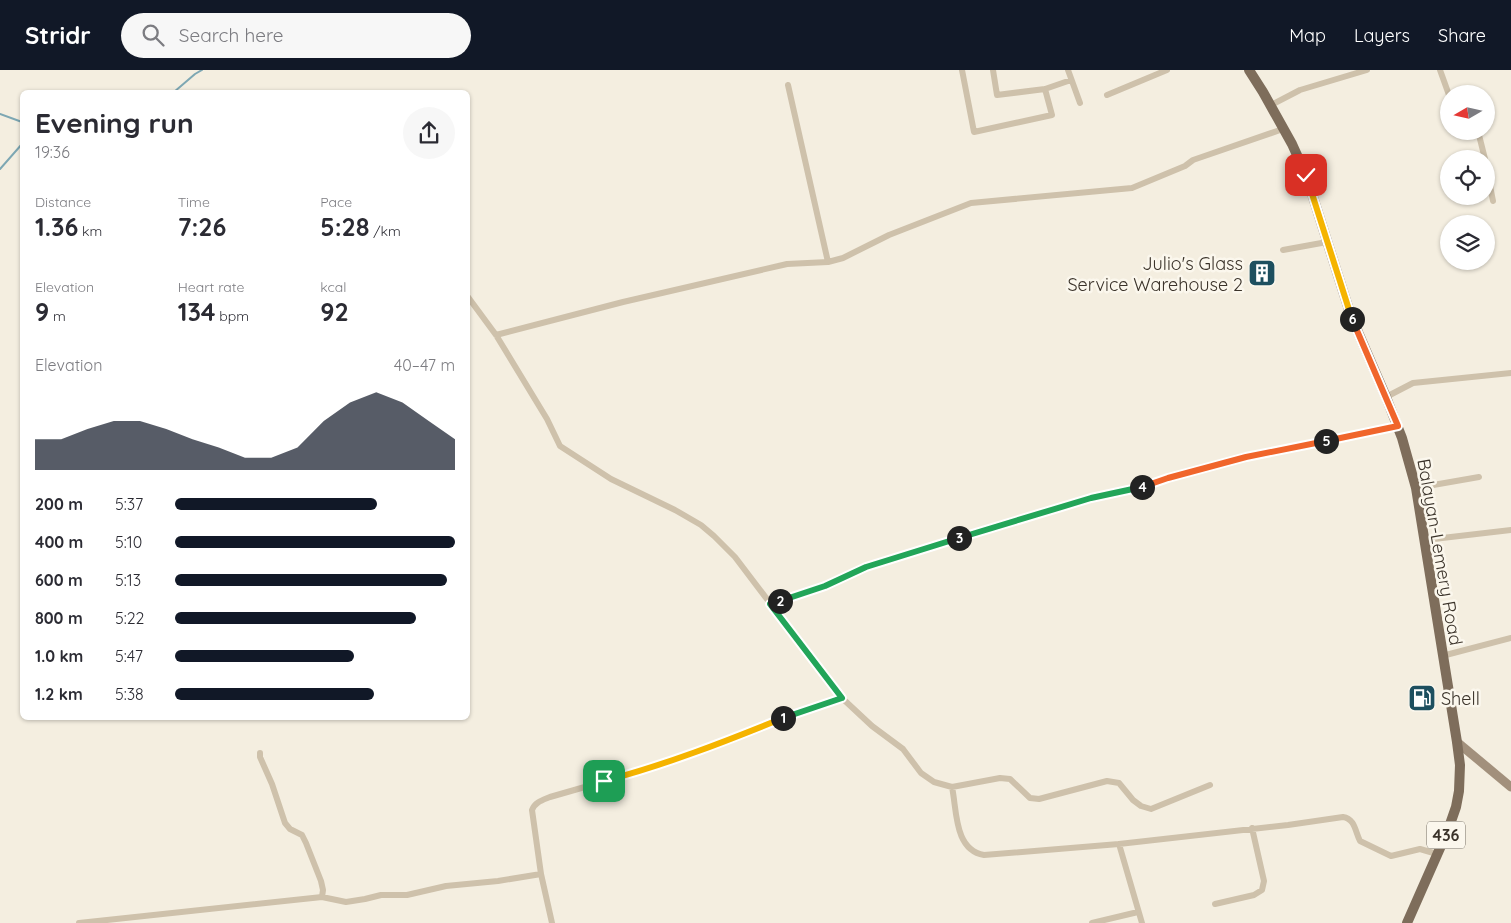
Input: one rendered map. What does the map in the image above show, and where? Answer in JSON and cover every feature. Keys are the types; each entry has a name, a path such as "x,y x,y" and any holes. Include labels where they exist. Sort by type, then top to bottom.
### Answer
{"main road":[{"name":"Balayan-Lemery Road","path":"1249,70 1271,106 1306,175 1351,316 1398,426 1416,488 1456,742"},
{"path":"1456,742 1511,787"},
{"name":"436","path":"1407,923 1452,819 1459,791 1460,765 1456,742"}],"street":[{"path":"962,70 974,132 1052,115 1045,89"},
{"path":"993,70 997,96 1045,89 1071,80"},
{"path":"1068,70 1080,103"},
{"path":"1107,95 1167,70"},
{"path":"1271,106 1300,90 1367,70"},
{"path":"1440,70 1445,85"},
{"path":"788,85 828,262"},
{"path":"496,335 622,302 787,264 828,262 843,258 889,234 971,203 1132,188 1185,166 1193,160 1283,129"},
{"path":"1283,250 1327,242"},
{"path":"470,300 496,335 547,419 560,446 611,478 701,525 714,536 735,557 842,698 872,726 903,748 921,772 934,782 952,787 1000,778 1010,779 1030,798 1039,799 1107,781 1119,783 1133,800 1141,806 1151,809 1210,785"},
{"path":"1386,397 1414,383 1511,373"},
{"path":"770,604 825,586 866,567 1091,498 1130,490 1246,457 1398,426"},
{"path":"1416,488 1479,477"},
{"path":"1425,540 1511,530"},
{"path":"1442,656 1511,638"},
{"path":"552,923 541,874 533,806 540,801 681,757 842,698"},
{"path":"260,753 260,758 272,784 285,823 290,829 302,835 306,843 321,881 322,898"},
{"path":"952,787 958,829 970,849 977,854 1119,844 1288,825 1343,816 1352,821 1360,841 1391,856 1420,849 1437,854"},
{"path":"1215,904 1254,895 1262,890 1264,881 1252,828"},
{"path":"1119,844 1142,923"},
{"path":"79,923 322,898 346,902 381,895 407,895 446,886 498,881 541,874"},
{"path":"1092,923 1138,912"},
{"path":"160,915 161,923"}],"waterway":[{"path":"176,90 202,70"},
{"path":"0,114 20,121"},
{"path":"0,169 20,146"}],"place":[{"name":"Julio's Glass Service Warehouse 2","path":"1262,273"},
{"name":"Shell","path":"1422,698"}],"route":[{"path":"604,781 733,739 826,702 842,698 770,604 825,586 866,567 1091,498 1130,490 1246,457 1398,426 1351,316 1306,175"}]}
